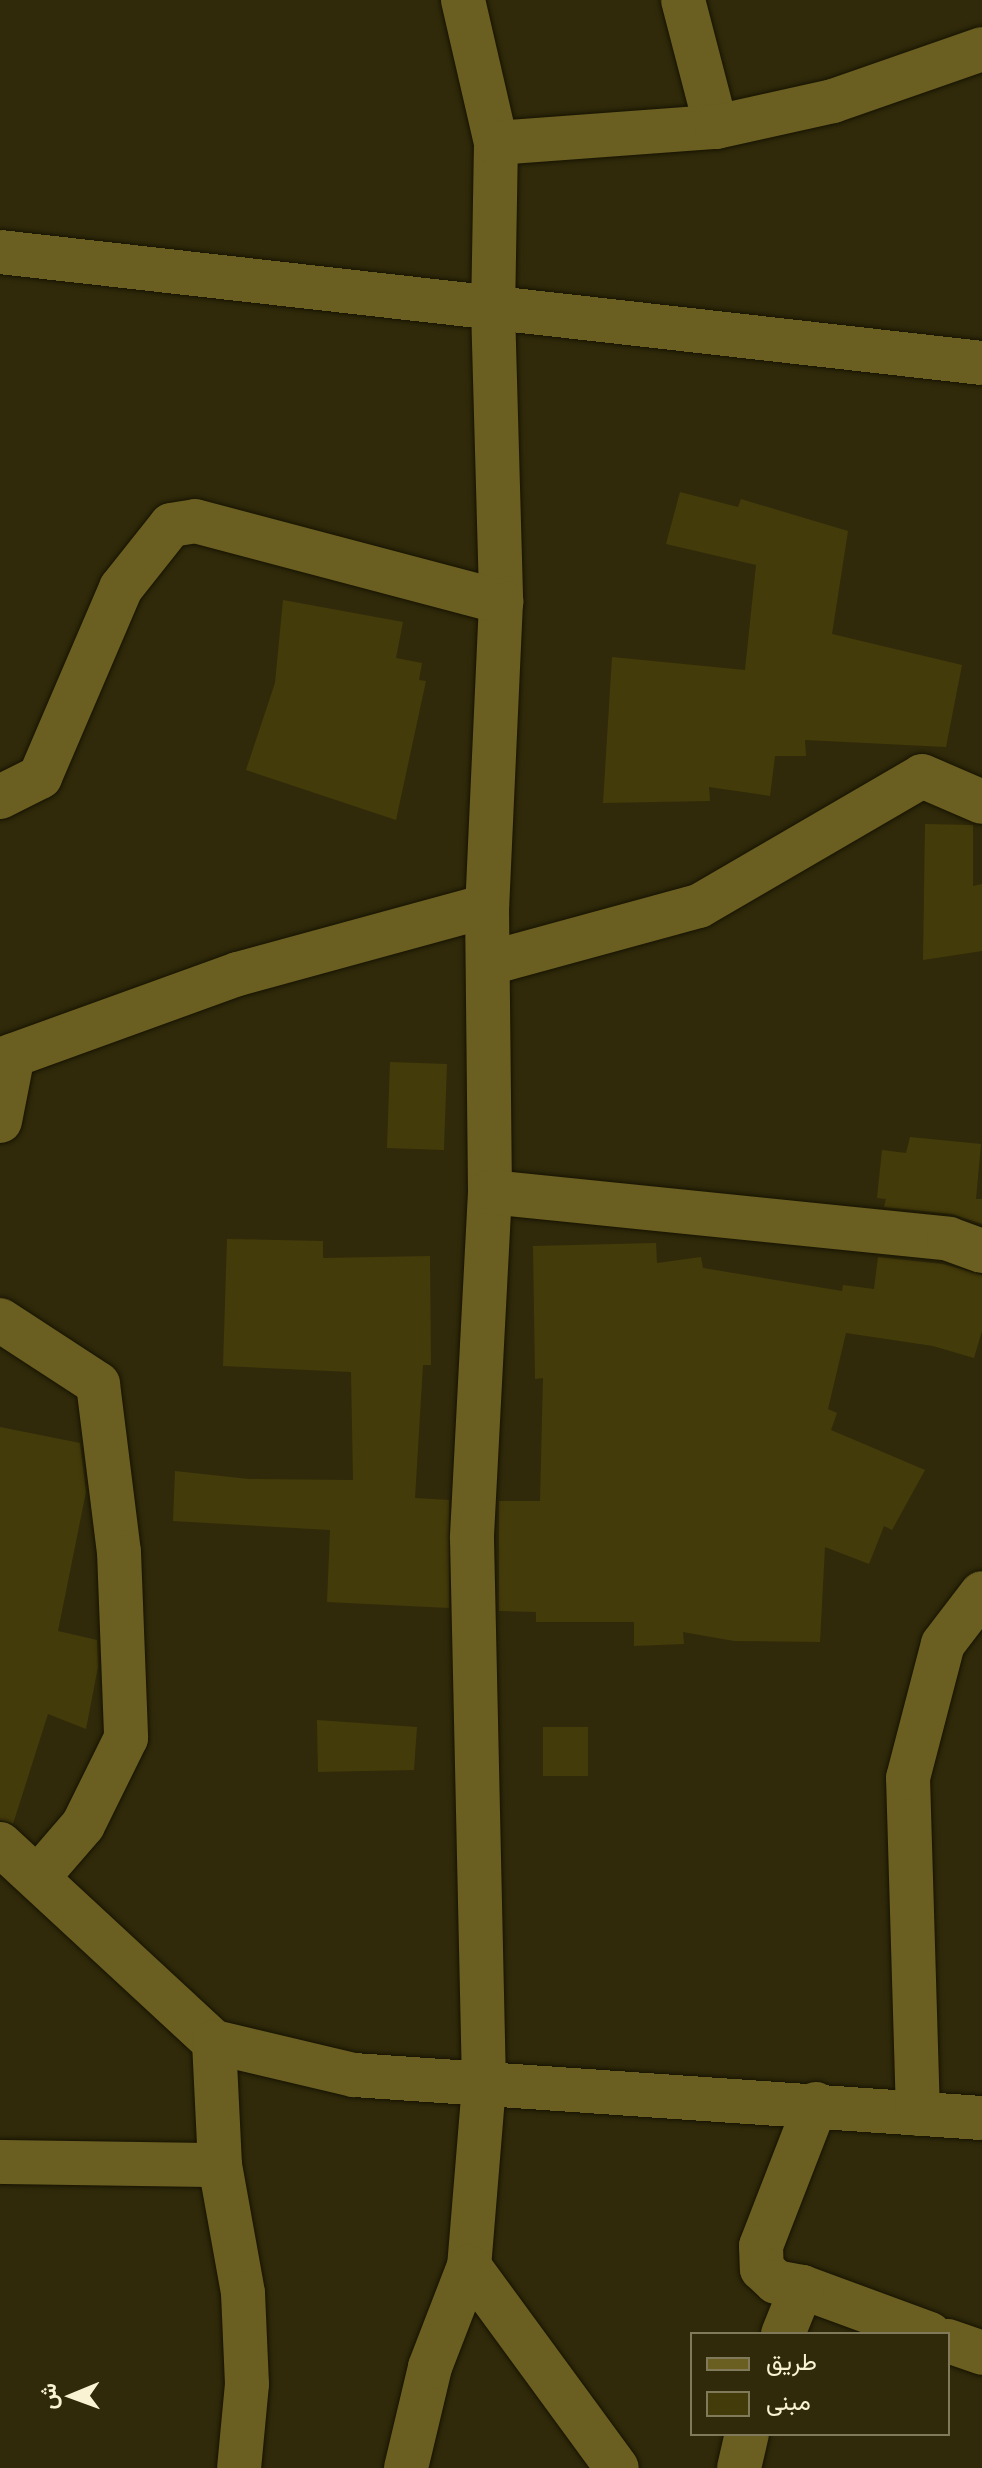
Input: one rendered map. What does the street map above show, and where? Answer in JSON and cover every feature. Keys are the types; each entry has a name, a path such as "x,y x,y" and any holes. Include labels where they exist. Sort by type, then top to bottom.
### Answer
{"street":[{"path":"406,2468 430,2367 469,2266 484,2085 472,1539 490,1192 490,963 487,906 501,602 493,308 496,143 463,0"},
{"path":"683,0 716,127"},
{"path":"496,143 716,127 833,101 982,49"},
{"path":"0,252 982,363"},
{"path":"0,797 40,777 121,588 171,525 195,521 501,602"},
{"path":"490,963 699,906 922,776 982,802"},
{"path":"0,1121 6,1057 238,974 487,906"},
{"path":"490,1192 949,1239 982,1251"},
{"path":"0,1320 98,1384 119,1552 126,1738 83,1825 39,1876"},
{"path":"918,2114 908,1778 943,1644 982,1593"},
{"path":"0,1844 39,1876 214,2042 354,2075 816,2104 982,2118"},
{"path":"214,2042 220,2165 243,2293 247,2384 239,2468"},
{"path":"816,2104 761,2246 762,2269 776,2282 802,2287 925,2332"},
{"path":"0,2162 220,2165"},
{"path":"469,2266 617,2468"},
{"path":"784,2332 802,2287"},
{"path":"950,2342 982,2353"},
{"path":"739,2468 747,2436"}],"building":[{"path":"680,492 738,507 741,499 848,531 832,634 962,665 946,747 805,740 806,756 775,756 770,796 709,787 710,801 603,803 612,657 745,670 756,565 666,544"},
{"path":"283,600 403,622 396,658 422,663 419,680 426,681 396,820 246,770 275,683"},
{"path":"925,824 973,825 973,886 982,884 982,951 923,960"},
{"path":"390,1062 447,1064 444,1150 387,1148"},
{"path":"910,1137 981,1144 976,1199 982,1199 982,1224 952,1214 884,1207 886,1199 877,1198 882,1150 906,1153"},
{"path":"227,1239 323,1241 323,1258 430,1256 431,1365 423,1365 415,1498 449,1500 449,1608 327,1602 330,1530 173,1521 175,1471 249,1479 353,1480 351,1372 223,1366"},
{"path":"656,1243 657,1263 701,1257 703,1268 842,1291 843,1285 874,1289 878,1257 943,1264 982,1275 982,1331 974,1358 933,1346 846,1333 828,1409 837,1413 831,1430 925,1470 892,1530 884,1526 869,1564 825,1547 820,1642 734,1641 683,1632 684,1644 634,1646 634,1622 536,1622 536,1612 499,1611 499,1501 540,1501 543,1378 535,1379 533,1246"},
{"path":"0,1427 80,1443 86,1492 58,1631 97,1640 98,1667 86,1729 48,1714 13,1824 0,1820"},
{"path":"317,1720 417,1727 414,1770 318,1772"},
{"path":"543,1727 588,1727 588,1776 543,1776"}]}
